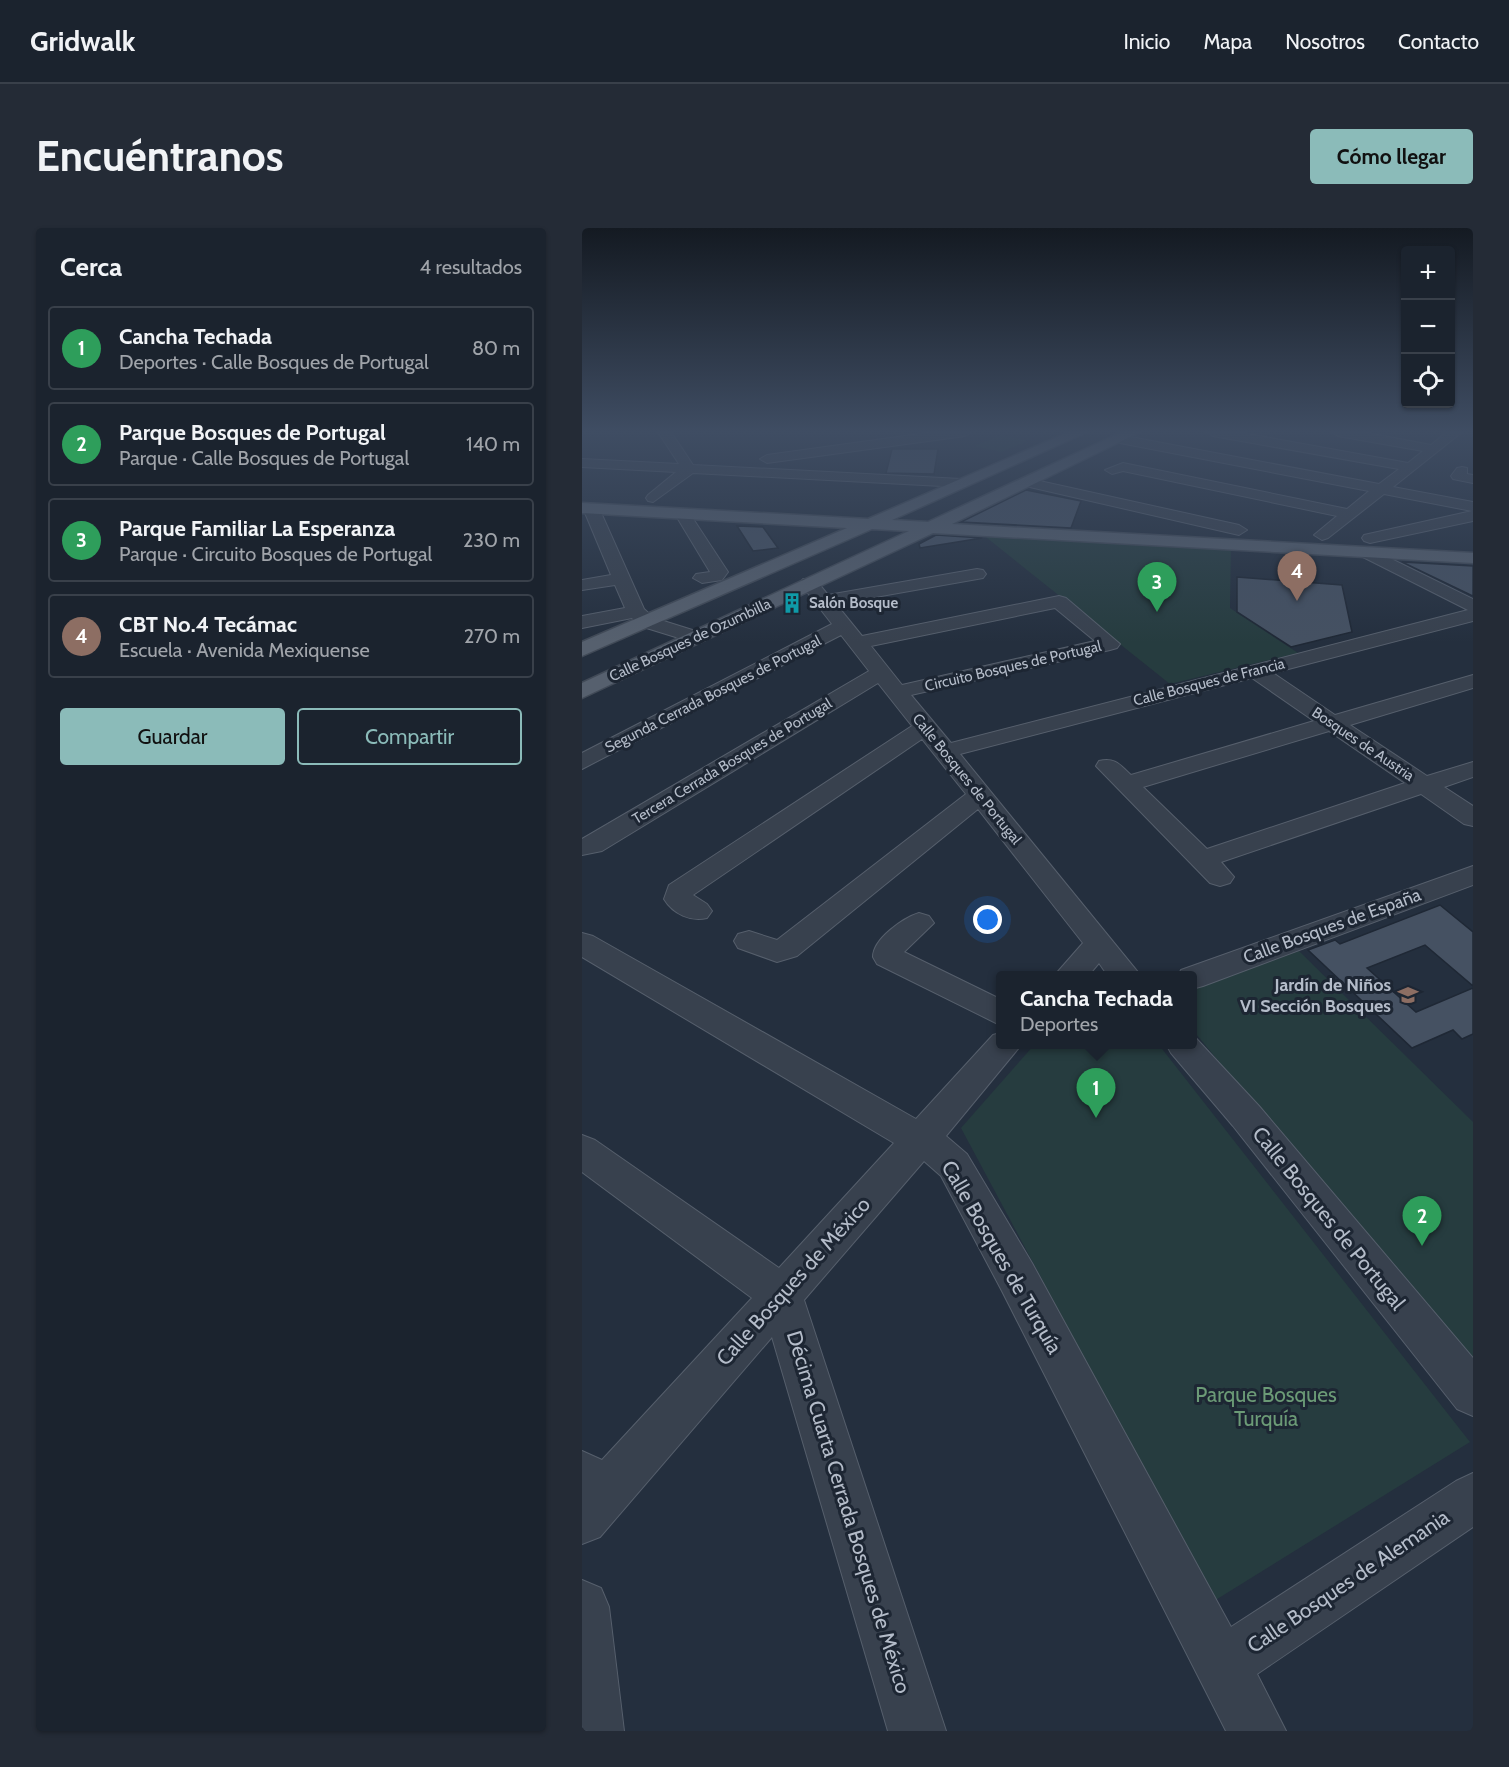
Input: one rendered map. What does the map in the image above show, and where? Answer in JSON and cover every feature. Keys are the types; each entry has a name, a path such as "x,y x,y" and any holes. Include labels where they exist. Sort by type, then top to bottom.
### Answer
{"main road":[{"path":"586,511 631,502"},
{"path":"729,502 956,514 1172,521 1239,530 1322,535 1369,545 1473,558"},
{"name":"Calle Bosques de Ozumbilla","path":"582,650 641,617 916,502"},
{"name":"Calle Bosques de Ozumbilla","path":"582,691 695,637 816,592 929,528 982,502"},
{"path":"586,511 683,514 929,528 1369,545 1473,543"}],"street":[{"path":"1109,502 1172,521"},
{"path":"1298,502 1350,513"},
{"path":"1322,535 1364,502"},
{"path":"1448,502 1473,507"},
{"path":"586,511 599,550 620,579 641,617"},
{"path":"683,514 719,572 716,576 702,578"},
{"path":"1369,545 1429,525 1473,516"},
{"path":"1429,525 1431,533 1450,542"},
{"path":"1369,545 1473,606"},
{"path":"816,592 984,579 960,559"},
{"path":"582,585 620,579"},
{"name":"Calle Bosques de Portugal","path":"816,592 1123,971"},
{"name":"Circuito Bosques de Portugal","path":"850,634 1059,602 1110,645 889,682"},
{"name":"Calle Bosques de Francia","path":"946,751 1473,615"},
{"path":"582,622 641,617 695,637"},
{"name":"Segunda Cerrada Bosques de Portugal","path":"582,762 850,634"},
{"name":"Bosques de Austria","path":"1254,670 1473,818"},
{"path":"1473,681 1330,722 1117,775 1211,868 1424,785 1473,769"},
{"name":"Tercera Cerrada Bosques de Portugal","path":"582,847 592,845 889,682"},
{"path":"696,911 678,899 679,891 926,726"},
{"path":"750,941 777,952 786,949 980,795"},
{"name":"Calle Bosques de España","path":"1197,976 1473,875"},
{"path":"919,923 888,950 888,957 996,1011"},
{"name":"Calle Bosques de Turquía","path":"582,943 918,1142 943,1153 954,1165 1017,1277 1257,1731"},
{"path":"1073,971 1100,944"},
{"name":"Calle Bosques de México","path":"589,1497 781,1294 1001,1049"},
{"name":"Calle Bosques de Portugal","path":"1187,1049 1246,1116 1473,1393"},
{"path":"582,1150 781,1294"},
{"name":"Décima Cuarta Cerrada Bosques de México","path":"781,1294 917,1731"},
{"name":"Calle Bosques de Alemania","path":"1223,1665 1473,1498"},
{"path":"582,1607 595,1731"}],"green space":[{"path":"982,534 1231,549 1230,608 1298,653 1170,684"},
{"path":"1299,951 1473,1122 1473,1370 1197,1035 1197,988"},
{"name":"Parque Bosques Turquía","path":"1030,1049 1162,1049 1470,1442 1214,1601 961,1128"}],"building":[{"path":"1001,502 1081,502 1071,528 961,522"},
{"path":"737,526 763,527 778,548 753,551"},
{"path":"936,535 982,538 920,548 919,544"},
{"path":"1402,562 1473,566 1473,596"},
{"path":"1237,577 1342,585 1352,632 1291,647 1237,612"},
{"path":"1440,905 1473,932 1473,986 1425,945 1367,968 1416,1012 1473,988 1473,1034 1462,1039 1453,1030 1412,1048 1308,950 1335,940 1340,944"}],"place":[{"name":"CBT No.4 Tecámac","path":"1297,601"},
{"name":"Salón Bosque","path":"792,603"},
{"name":"Parque Familiar La Esperanza","path":"1157,612"},
{"name":"Jardín de Niños VI Sección Bosques","path":"1408,995"},
{"name":"Cancha Techada","path":"1096,1118"},
{"name":"Parque Bosques de Portugal","path":"1422,1246"}]}
